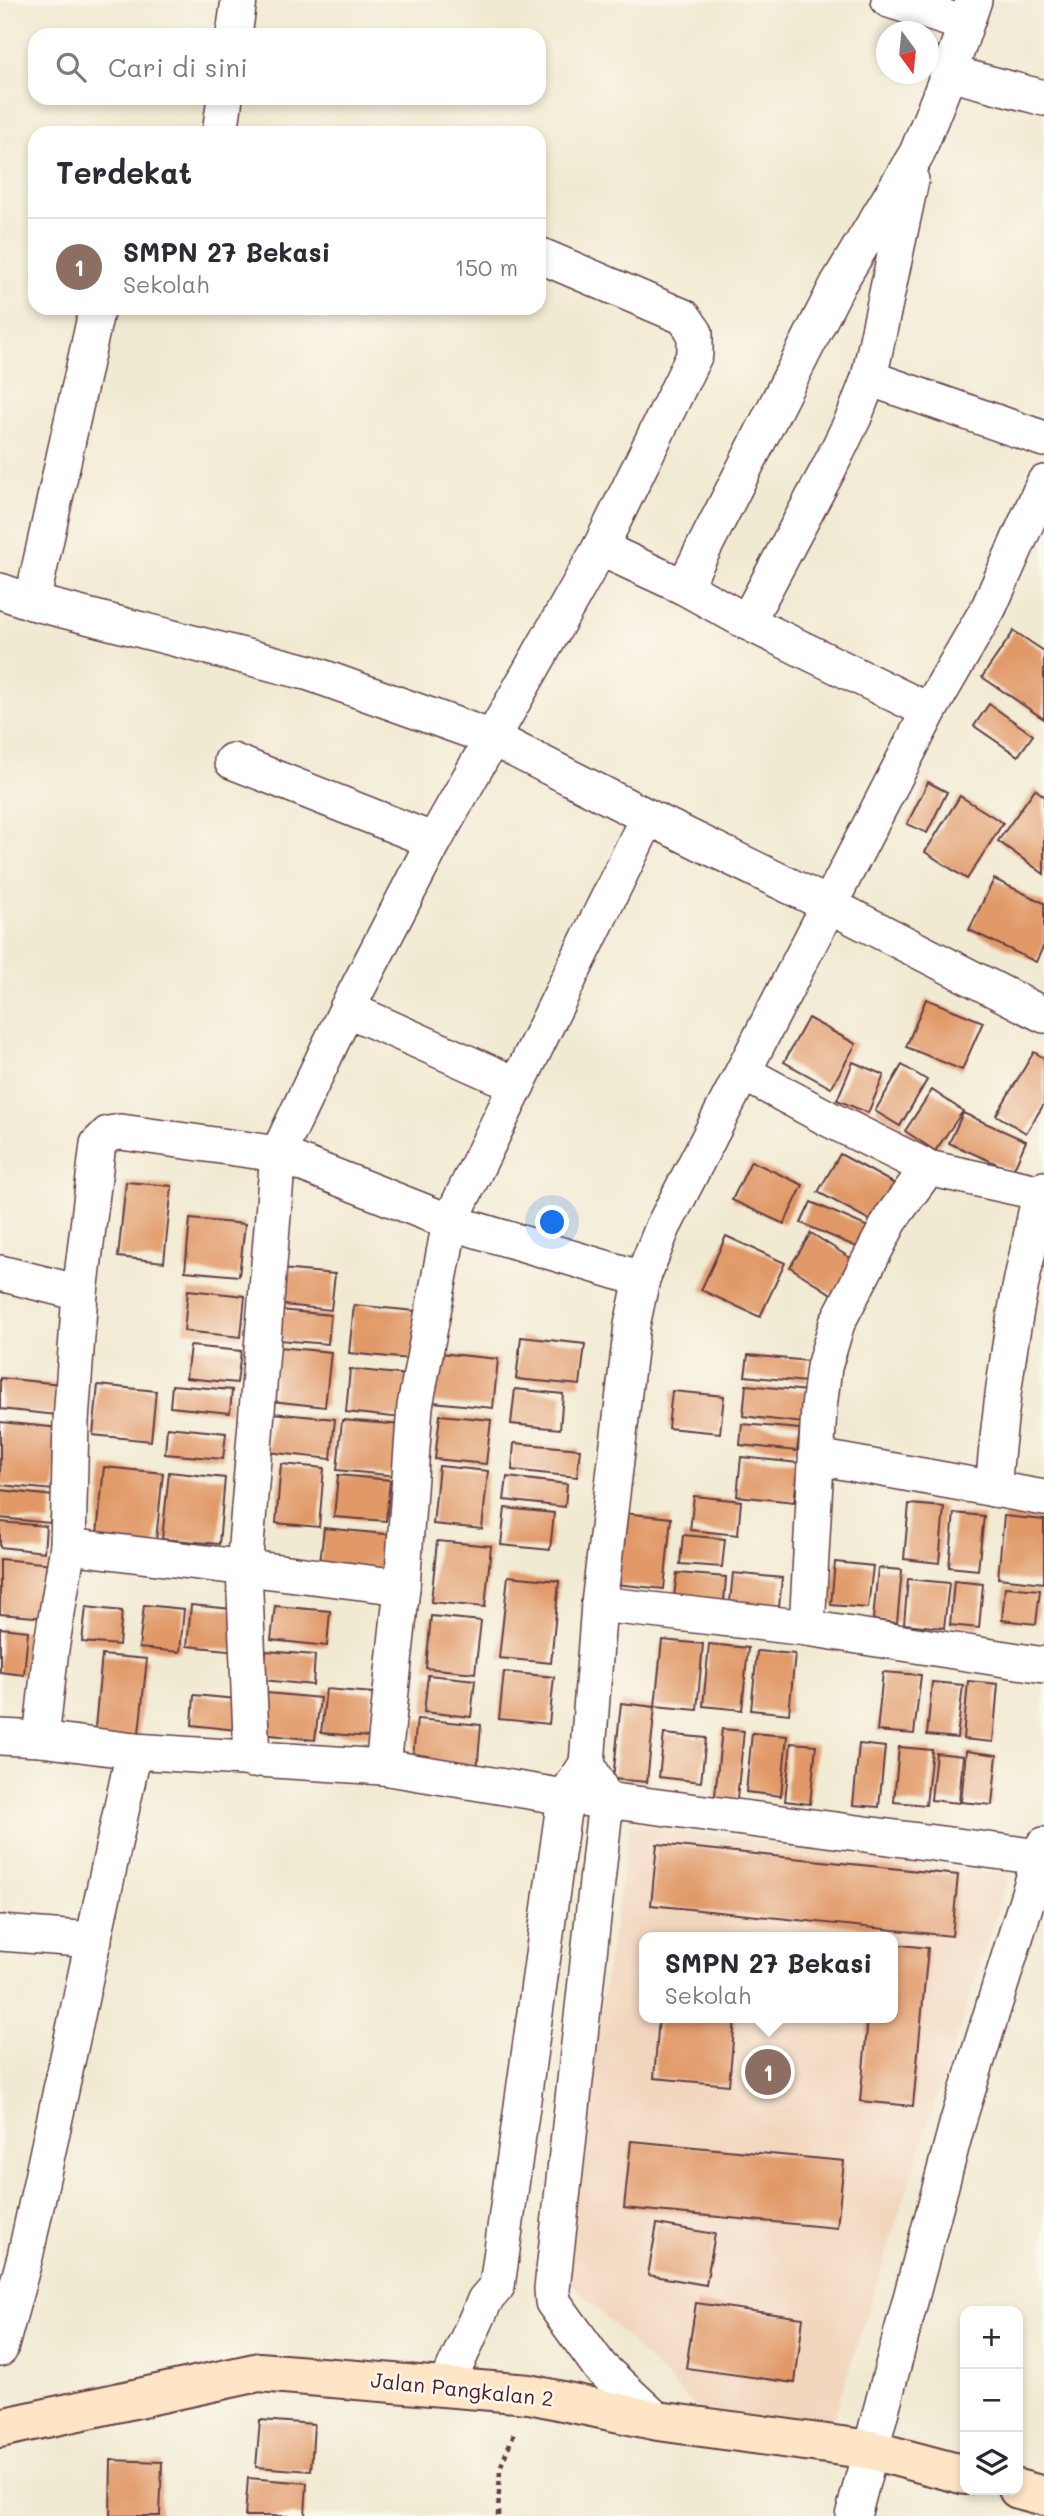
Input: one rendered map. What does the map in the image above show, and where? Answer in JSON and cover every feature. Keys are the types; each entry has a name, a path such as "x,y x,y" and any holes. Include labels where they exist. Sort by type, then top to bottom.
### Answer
{"street":[{"path":"235,28 239,0"},
{"path":"684,587 838,284 917,153 949,73 969,12 889,0"},
{"path":"949,73 1044,98"},
{"path":"221,126 224,105"},
{"path":"747,622 828,470 854,417 869,378 917,153"},
{"path":"252,1760 244,1569 278,1154 347,1009 435,841 600,548 695,354 695,333 684,317 546,258"},
{"path":"95,315 16,596 310,673 492,738 648,817 1041,1006"},
{"path":"869,378 1044,439"},
{"path":"447,2385 485,2301 497,2287 565,1797 587,1764 599,1604 632,1325 642,1279 663,1227 929,712 989,607 1044,484"},
{"path":"600,548 684,587 747,622 929,712"},
{"path":"232,761 435,841"},
{"path":"383,1767 402,1587 415,1406 429,1321 450,1222 648,817"},
{"path":"347,1009 517,1085"},
{"path":"744,1073 928,1168 1043,1191 1023,1272 1011,1340 993,1489"},
{"path":"41,1739 51,1649 68,1546 71,1421 80,1293 98,1144 108,1134 121,1132 278,1154 450,1222 642,1279"},
{"path":"807,1628 819,1408 824,1367 838,1323 891,1217 928,1168"},
{"path":"0,1273 80,1293"},
{"path":"817,1457 1044,1497"},
{"path":"68,1546 402,1587"},
{"path":"599,1604 807,1628 1044,1665"},
{"path":"0,1737 41,1739 134,1751 383,1767 565,1797 1042,1851 958,2121 853,2516"},
{"path":"0,2349 28,2244 134,1751"},
{"path":"587,1764 606,1800 552,2288 553,2302 600,2367 658,2421"},
{"path":"0,1933 94,1940"},
{"path":"497,2287 552,2288"},
{"name":"Jalan Pangkalan 2","path":"0,2428 259,2372 447,2385 529,2394 658,2421 871,2450 960,2474"},
{"path":"1023,2490 1044,2496"}],"path":[{"path":"498,2516 500,2468 529,2394"}],"shaded area":[{"path":"630,1824 1009,1874 830,2429 697,2409 559,2271"}],"building":[{"path":"1014,631 1044,651 1044,719 982,677"},
{"path":"989,704 1033,735 1018,756 974,726"},
{"path":"928,782 947,792 927,833 907,824"},
{"path":"1035,789 1044,796 1044,874 998,841"},
{"path":"960,796 1003,823 967,879 925,852"},
{"path":"994,879 1044,903 1044,945 1036,962 969,930"},
{"path":"926,999 983,1022 962,1070 906,1047"},
{"path":"808,1018 856,1044 831,1088 784,1062"},
{"path":"1034,1052 1044,1058 1044,1104 1026,1133 996,1115"},
{"path":"853,1062 884,1075 868,1113 837,1100"},
{"path":"902,1065 927,1080 900,1126 875,1111"},
{"path":"932,1090 963,1111 935,1151 905,1131"},
{"path":"963,1113 1026,1141 1013,1171 949,1143"},
{"path":"840,1154 895,1184 873,1222 818,1192"},
{"path":"751,1161 803,1185 784,1224 732,1200"},
{"path":"126,1182 172,1186 164,1262 118,1257"},
{"path":"811,1202 875,1230 866,1251 801,1223"},
{"path":"190,1219 245,1224 239,1276 185,1271"},
{"path":"811,1233 855,1261 833,1295 790,1267"},
{"path":"726,1236 785,1263 760,1317 701,1290"},
{"path":"270,1268 335,1274 331,1310 266,1303"},
{"path":"188,1290 245,1296 241,1337 184,1331"},
{"path":"354,1305 425,1312 420,1360 349,1353"},
{"path":"269,1309 331,1315 328,1344 267,1339"},
{"path":"521,1337 585,1344 580,1385 516,1379"},
{"path":"190,1346 241,1351 237,1383 186,1378"},
{"path":"278,1347 331,1352 325,1407 272,1401"},
{"path":"439,1353 498,1359 493,1408 433,1402"},
{"path":"748,1355 808,1361 806,1382 745,1376"},
{"path":"350,1369 407,1375 402,1418 346,1412"},
{"path":"0,1378 61,1384 57,1415 0,1409"},
{"path":"98,1385 156,1391 151,1441 93,1435"},
{"path":"172,1385 232,1390 230,1413 170,1407"},
{"path":"746,1385 807,1391 803,1423 743,1416"},
{"path":"515,1389 563,1394 560,1429 511,1424"},
{"path":"672,1391 724,1396 720,1433 668,1428"},
{"path":"272,1413 335,1419 331,1459 268,1452"},
{"path":"440,1415 491,1420 486,1464 435,1459"},
{"path":"342,1420 402,1425 397,1476 337,1470"},
{"path":"0,1422 60,1428 54,1490 0,1485"},
{"path":"742,1424 800,1429 797,1451 740,1445"},
{"path":"167,1427 226,1433 223,1459 165,1454"},
{"path":"514,1443 580,1449 577,1477 512,1470"},
{"path":"741,1457 799,1463 794,1502 737,1496"},
{"path":"281,1464 324,1468 319,1527 276,1523"},
{"path":"439,1466 488,1471 482,1529 433,1524"},
{"path":"104,1467 163,1473 155,1550 96,1544"},
{"path":"169,1472 225,1478 219,1544 162,1539"},
{"path":"338,1475 390,1480 386,1521 334,1517"},
{"path":"507,1477 567,1484 565,1507 504,1500"},
{"path":"0,1490 53,1496 50,1523 0,1518"},
{"path":"694,1496 741,1501 738,1535 690,1530"},
{"path":"909,1504 944,1507 939,1563 904,1559"},
{"path":"505,1508 554,1513 550,1550 501,1545"},
{"path":"623,1513 671,1518 664,1589 615,1584"},
{"path":"954,1513 984,1516 978,1570 949,1567"},
{"path":"1004,1516 1044,1520 1044,1583 998,1578"},
{"path":"0,1522 46,1526 44,1552 0,1547"},
{"path":"324,1528 395,1535 390,1578 319,1571"},
{"path":"683,1535 725,1539 722,1567 680,1564"},
{"path":"437,1541 491,1546 485,1607 431,1602"},
{"path":"0,1559 52,1564 46,1618 0,1614"},
{"path":"835,1562 873,1566 868,1608 831,1605"},
{"path":"878,1568 902,1570 897,1623 873,1620"},
{"path":"677,1573 726,1577 724,1602 674,1597"},
{"path":"733,1573 782,1578 779,1607 730,1602"},
{"path":"508,1576 559,1581 551,1663 499,1658"},
{"path":"908,1579 949,1583 944,1628 904,1624"},
{"path":"954,1581 983,1584 979,1628 950,1625"},
{"path":"1005,1587 1040,1590 1036,1624 1002,1620"},
{"path":"144,1605 184,1609 180,1652 139,1648"},
{"path":"191,1605 242,1610 238,1651 187,1646"},
{"path":"275,1606 330,1611 327,1646 271,1640"},
{"path":"86,1607 122,1611 119,1645 82,1642"},
{"path":"431,1616 481,1621 475,1673 426,1668"},
{"path":"0,1628 28,1631 24,1675 0,1672"},
{"path":"662,1640 703,1644 697,1710 655,1706"},
{"path":"709,1644 748,1648 742,1710 703,1706"},
{"path":"266,1651 315,1655 313,1685 263,1680"},
{"path":"757,1651 795,1654 789,1714 751,1710"},
{"path":"102,1655 147,1659 138,1742 94,1738"},
{"path":"504,1672 554,1677 549,1724 499,1719"},
{"path":"883,1672 921,1675 914,1734 877,1731"},
{"path":"428,1675 475,1680 471,1717 424,1712"},
{"path":"968,1681 998,1684 993,1742 963,1739"},
{"path":"932,1682 963,1685 957,1738 927,1735"},
{"path":"326,1689 373,1693 369,1737 321,1733"},
{"path":"267,1693 320,1698 315,1740 263,1734"},
{"path":"194,1695 247,1700 245,1731 192,1725"},
{"path":"621,1703 655,1707 647,1782 613,1779"},
{"path":"417,1719 481,1725 477,1771 412,1765"},
{"path":"722,1729 744,1731 736,1808 714,1805"},
{"path":"752,1733 787,1736 781,1796 746,1792"},
{"path":"664,1734 706,1738 701,1782 659,1777"},
{"path":"791,1743 816,1745 810,1804 785,1801"},
{"path":"859,1744 885,1747 879,1807 853,1805"},
{"path":"899,1747 932,1750 926,1805 894,1802"},
{"path":"966,1751 997,1755 992,1805 961,1802"},
{"path":"936,1753 963,1756 959,1803 931,1800"},
{"path":"657,1844 958,1875 952,1936 651,1905"},
{"path":"898,1945 928,1948 913,2106 860,2101 868,2023 898,2023"},
{"path":"659,2023 735,2023 729,2085 654,2078"},
{"path":"631,2141 844,2161 837,2228 624,2208"},
{"path":"657,2224 715,2234 706,2285 648,2275"},
{"path":"696,2303 803,2318 795,2383 686,2368"},
{"path":"260,2420 314,2424 311,2471 256,2467"},
{"path":"111,2460 162,2462 160,2516 110,2516"},
{"path":"248,2478 307,2483 305,2516 245,2516"}],"place":[{"name":"SMPN 27 Bekasi","path":"768,2072"}]}
